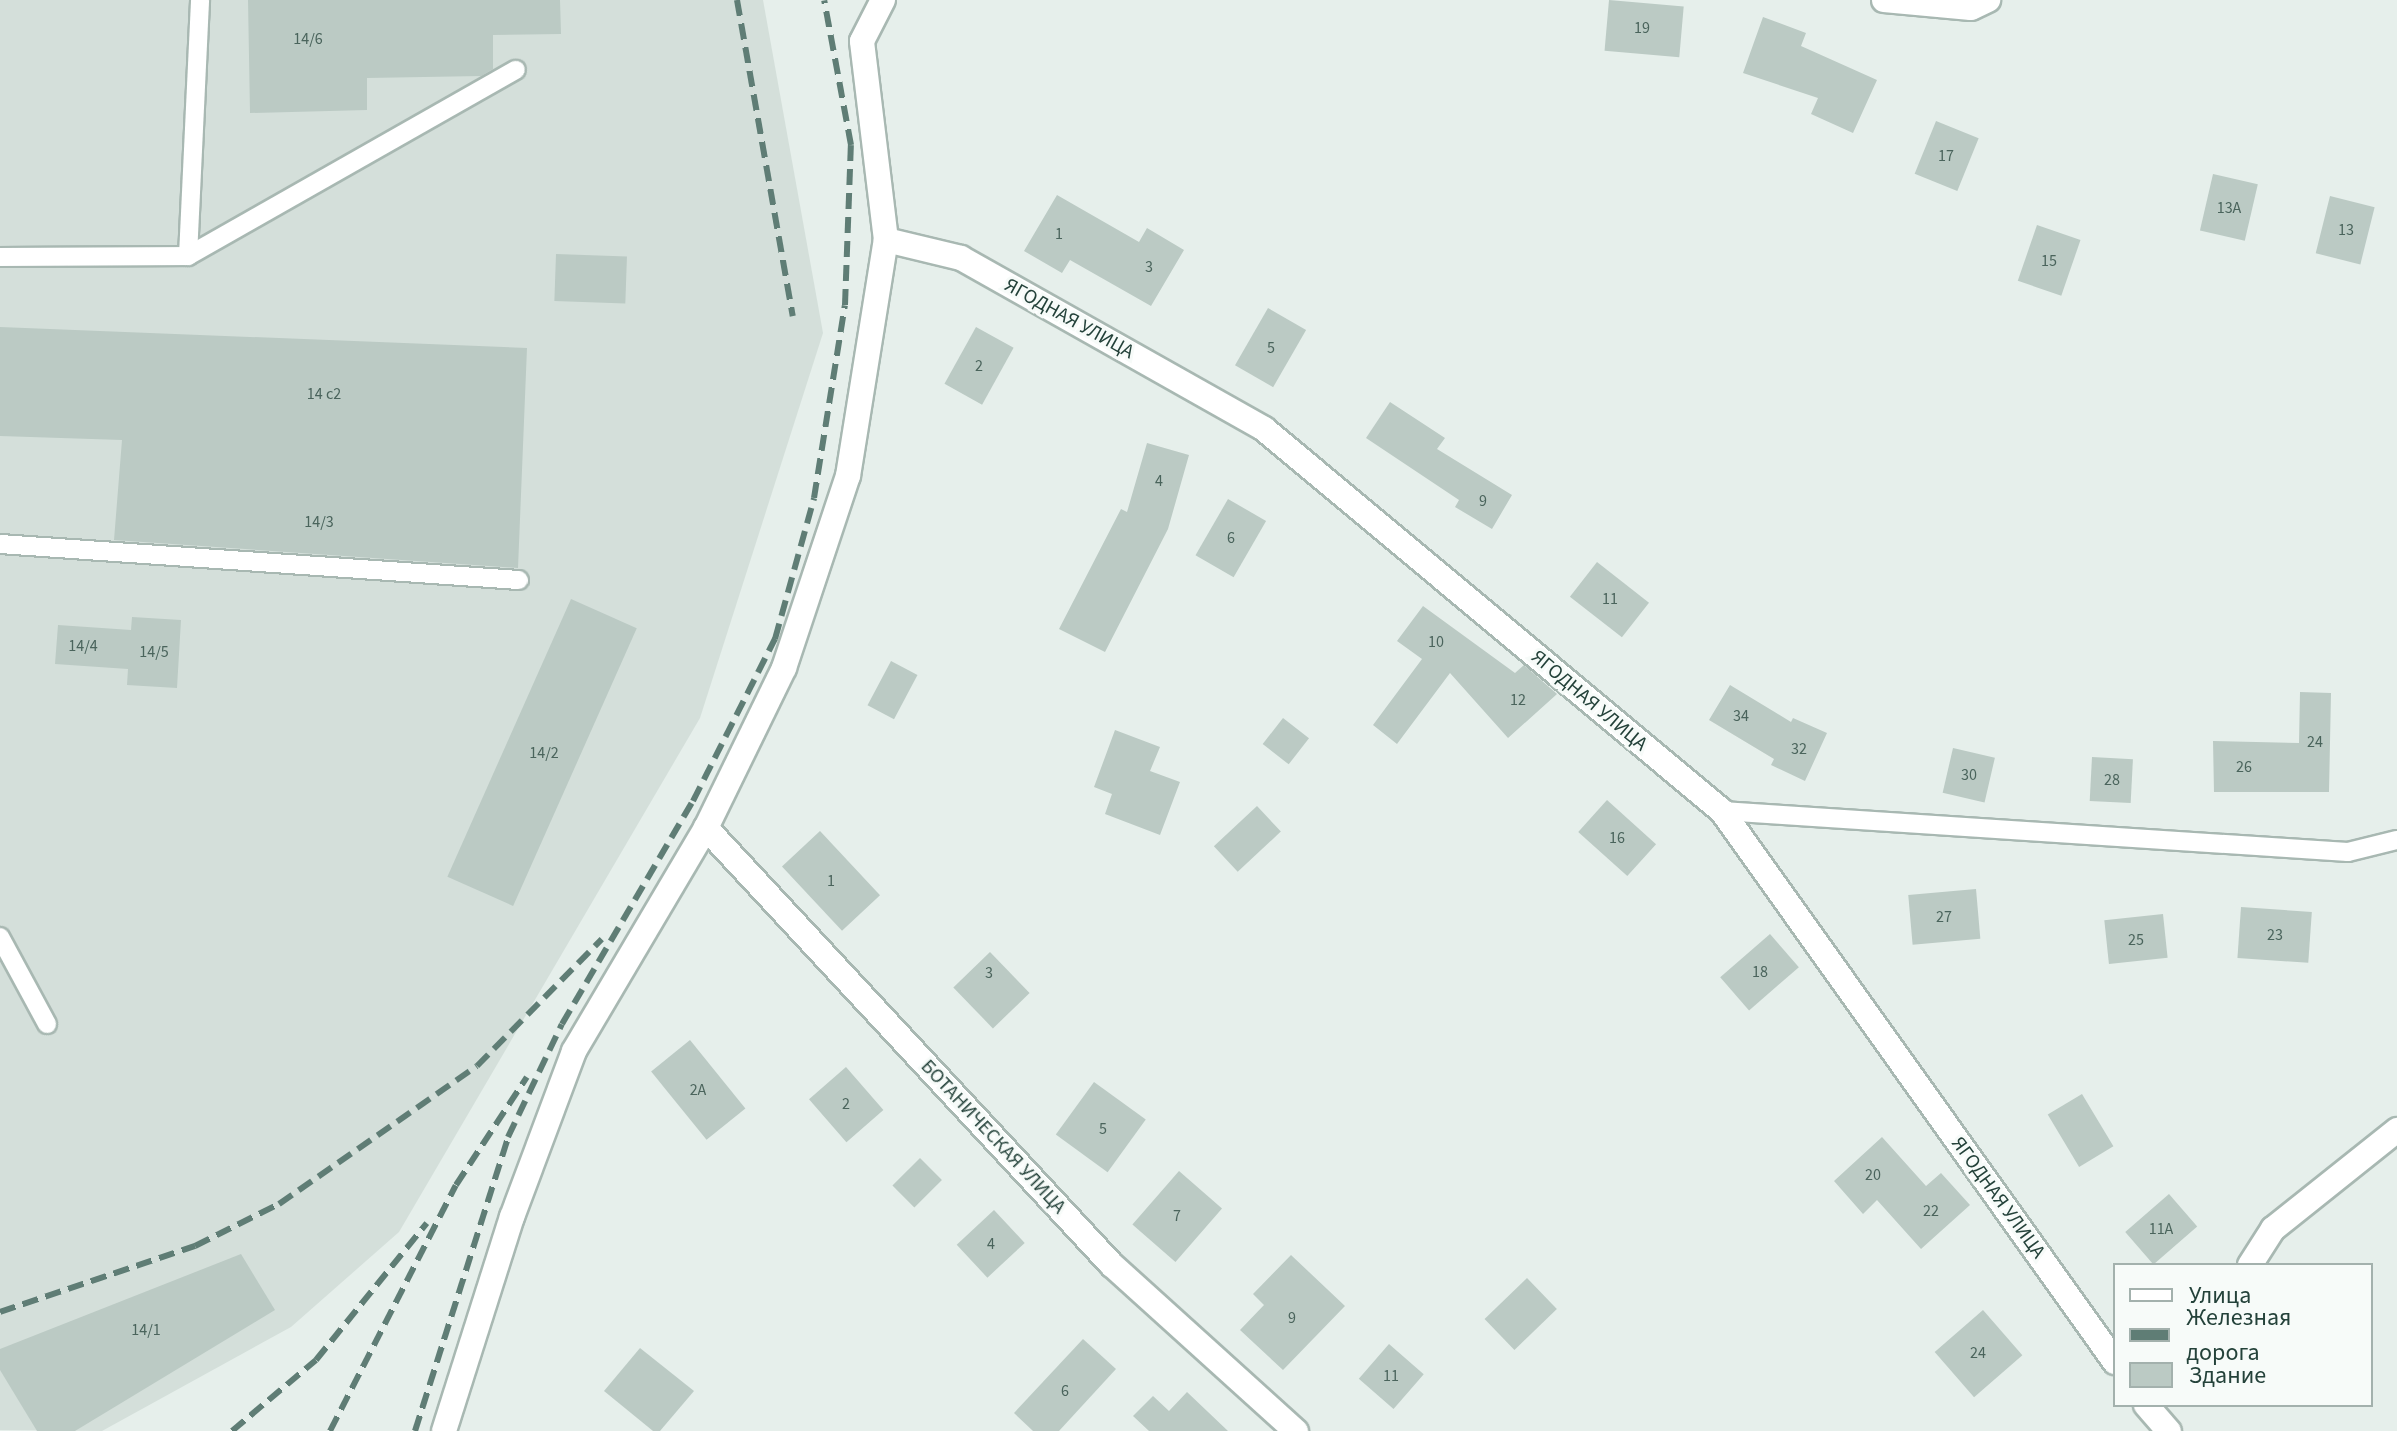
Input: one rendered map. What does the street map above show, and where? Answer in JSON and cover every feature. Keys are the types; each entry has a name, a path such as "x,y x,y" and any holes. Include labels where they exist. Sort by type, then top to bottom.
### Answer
{"street":[{"path":"444,1431 512,1217 574,1051 706,828 784,668 848,476 886,240 862,41 883,0"},
{"path":"1884,0 1971,8 1988,0"},
{"name":"ЯГОДНАЯ УЛИЦА","path":"886,240 961,258 1264,429 1722,811 2113,1359"},
{"name":"БОТАНИЧЕСКАЯ УЛИЦА","path":"706,828 1112,1265 1296,1431"},
{"path":"2251,1263 2273,1229 2397,1130"}],"lane":[{"path":"188,256 200,0"},
{"path":"0,257 188,256 516,70"},
{"path":"0,544 519,580"},
{"path":"1722,811 2348,852 2397,840"},
{"path":"0,937 47,1024"}],"shaded area":[{"path":"0,0 763,0 823,333 700,718 399,1232 291,1327 102,1431 0,1430"}],"building":[{"path":"248,0 560,0 561,34 493,35 493,69 481,76 367,78 367,110 250,113"},
{"path":"1609,0 1684,7 1679,57 1605,51"},
{"path":"1763,17 1806,33 1801,46 1877,80 1853,133 1811,114 1818,98 1743,73"},
{"path":"1936,121 1979,138 1957,191 1915,174"},
{"path":"2213,174 2258,184 2245,241 2200,231"},
{"path":"1057,195 1139,242 1147,228 1184,250 1151,306 1070,260 1062,273 1024,251"},
{"path":"2330,196 2375,207 2360,264 2316,253"},
{"path":"2037,225 2080,240 2061,296 2018,281"},
{"path":"556,254 627,256 625,303 554,301"},
{"path":"1268,308 1306,330 1273,387 1235,365"},
{"path":"0,327 527,348 518,568 114,540 122,440 0,436"},
{"path":"976,327 1014,348 982,405 944,384"},
{"path":"1390,402 1445,438 1437,449 1512,495 1492,529 1455,507 1459,500 1366,438"},
{"path":"1147,443 1189,455 1168,529 1105,652 1059,629 1121,509 1127,512"},
{"path":"1228,499 1266,521 1234,577 1196,555"},
{"path":"1597,562 1649,603 1622,637 1570,597"},
{"path":"571,599 637,628 513,906 447,877"},
{"path":"1423,606 1515,673 1524,665 1557,694 1508,738 1450,673 1397,744 1373,725 1422,659 1397,641"},
{"path":"132,617 181,620 177,688 127,685 128,669 55,664 58,625 131,630"},
{"path":"891,661 917,675 894,719 868,705"},
{"path":"1730,685 1791,722 1793,718 1827,733 1805,781 1771,765 1774,759 1709,720"},
{"path":"2300,692 2331,693 2329,792 2214,792 2213,741 2299,743"},
{"path":"1283,718 1309,738 1289,764 1263,744"},
{"path":"1115,730 1160,747 1150,771 1180,782 1160,835 1105,814 1112,794 1094,787"},
{"path":"1953,748 1995,758 1985,802 1943,793"},
{"path":"2092,757 2133,759 2131,803 2090,801"},
{"path":"1607,800 1656,844 1627,876 1578,832"},
{"path":"1257,806 1281,832 1238,872 1214,846"},
{"path":"820,831 880,895 842,931 782,866"},
{"path":"1976,889 1980,939 1913,945 1908,895"},
{"path":"2241,907 2312,912 2308,963 2237,958"},
{"path":"2163,914 2168,958 2109,964 2104,920"},
{"path":"1770,934 1799,967 1749,1011 1720,977"},
{"path":"990,952 1030,993 993,1028 953,987"},
{"path":"690,1040 745,1108 707,1140 651,1071"},
{"path":"846,1067 883,1110 846,1142 809,1099"},
{"path":"1094,1082 1146,1120 1108,1172 1056,1135"},
{"path":"2082,1094 2113,1146 2079,1167 2048,1115"},
{"path":"1882,1137 1926,1186 1941,1173 1970,1205 1921,1249 1877,1200 1863,1214 1834,1181"},
{"path":"920,1158 942,1180 914,1207 892,1186"},
{"path":"1179,1171 1222,1208 1175,1262 1132,1225"},
{"path":"2169,1194 2197,1226 2152,1263 2125,1232"},
{"path":"994,1210 1025,1243 987,1278 957,1245"},
{"path":"241,1254 275,1310 75,1431 37,1431 0,1370 0,1349"},
{"path":"1291,1255 1345,1306 1283,1370 1240,1330 1264,1305 1253,1294"},
{"path":"1527,1278 1557,1309 1514,1350 1485,1319"},
{"path":"1983,1310 2022,1355 1974,1397 1935,1352"},
{"path":"1083,1339 1116,1369 1059,1431 1033,1431 1014,1413"},
{"path":"1389,1344 1424,1374 1394,1409 1359,1379"},
{"path":"640,1348 694,1391 660,1431 653,1431 604,1391"},
{"path":"1187,1392 1228,1431 1149,1431 1133,1416 1153,1396 1169,1411"}],"railway":[{"path":"737,0 793,316"},
{"path":"415,1431 508,1137 562,1024 693,801 775,639 814,498 845,305 851,145 824,0"},
{"path":"0,1312 195,1246 279,1204 477,1066 602,939"},
{"path":"330,1431 456,1185 527,1077"},
{"path":"232,1431 316,1360 427,1223"}]}
